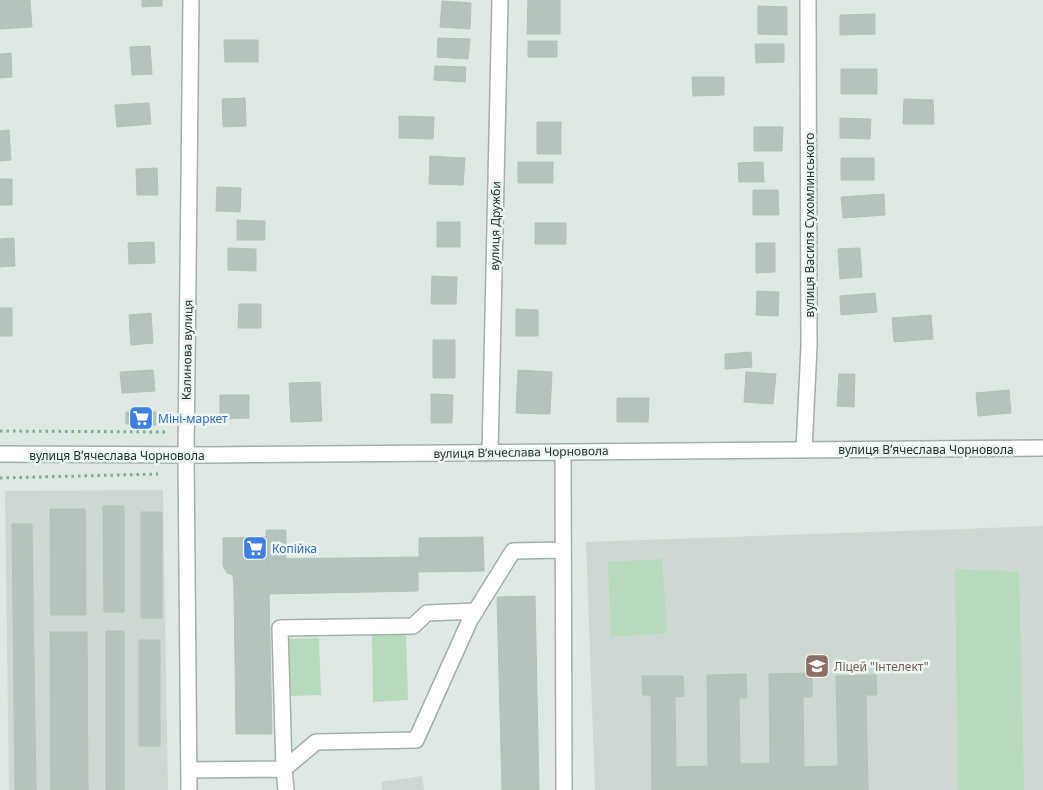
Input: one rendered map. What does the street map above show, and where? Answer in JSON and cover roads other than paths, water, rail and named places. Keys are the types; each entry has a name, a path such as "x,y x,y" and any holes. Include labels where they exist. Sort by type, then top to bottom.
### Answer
{"street":[{"name":"Калинова вулиця","path":"189,790 186,432 191,0"},
{"name":"вулиця Дружби","path":"490,453 500,0"},
{"name":"вулиця Василя Сухомлинського","path":"804,450 809,346 808,0"},
{"name":"вулиця Вʼячеслава Чорновола","path":"0,454 186,455 1043,448"},
{"path":"563,452 564,790"},
{"path":"189,770 284,768 316,742 416,740 476,611 513,551 563,550"},
{"path":"286,790 280,628 413,626 427,613 476,611"}],"place":[{"name":"Міні-маркет","path":"141,418"},
{"name":"Копійка","path":"255,548"},
{"name":"Ліцей \"Інтелект\"","path":"817,666"}]}
